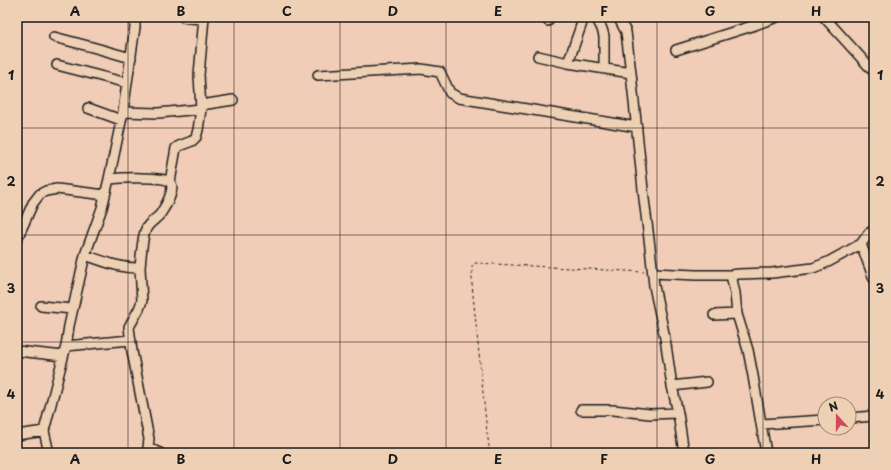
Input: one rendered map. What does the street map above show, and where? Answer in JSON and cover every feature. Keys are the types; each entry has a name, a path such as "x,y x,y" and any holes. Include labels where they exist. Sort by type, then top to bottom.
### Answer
{"street":[{"path":"49,453 44,431 66,346 72,309 85,255 109,179 122,116 131,58 135,17"},
{"path":"160,453 147,451 149,439 130,340 129,327 139,310 142,301 140,268 147,226 161,213 170,196 172,186 170,182 176,148 192,141 196,137 198,130 201,107 199,75 204,18 183,17"},
{"path":"568,63 584,17"},
{"path":"596,17 604,36 604,69"},
{"path":"618,17 626,32 654,286 665,338 684,453"},
{"path":"676,50 777,17"},
{"path":"824,17 874,72"},
{"path":"54,37 131,58"},
{"path":"538,56 568,63 631,73"},
{"path":"57,65 127,83"},
{"path":"318,75 421,68 440,72 450,93 459,98 637,127"},
{"path":"88,108 122,116 201,107 233,100"},
{"path":"109,179 165,179 170,182"},
{"path":"17,239 33,203 40,194 46,191 57,189 105,195"},
{"path":"653,272 696,275 731,275 772,273 813,268 828,262 861,244 869,233 874,230"},
{"path":"861,244 874,279"},
{"path":"85,255 120,266 140,268"},
{"path":"731,275 737,314 748,350 766,453"},
{"path":"41,306 72,309"},
{"path":"714,316 737,314"},
{"path":"66,346 130,340"},
{"path":"17,351 63,356"},
{"path":"672,386 707,382"},
{"path":"581,410 613,410 650,414 678,413"},
{"path":"857,417 874,416"},
{"path":"761,424 817,420"},
{"path":"17,435 44,431"}],"path":[{"path":"490,453 472,285 473,264 653,272"}]}
